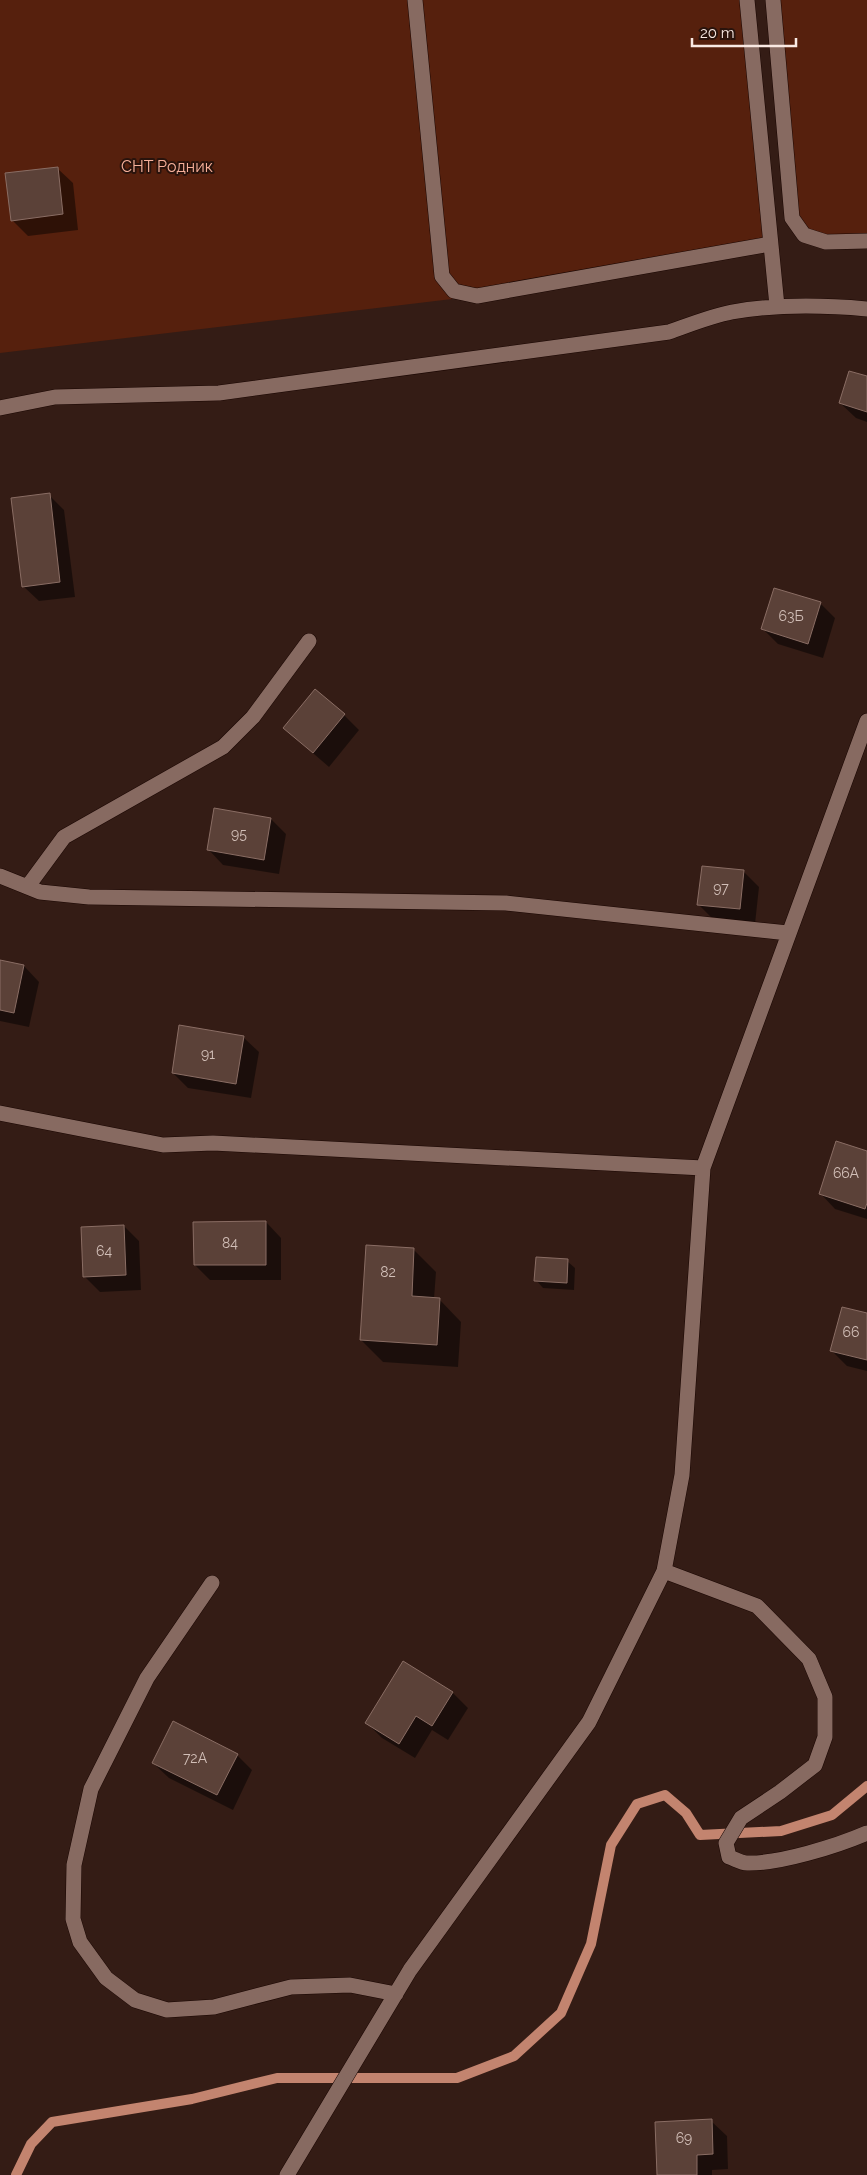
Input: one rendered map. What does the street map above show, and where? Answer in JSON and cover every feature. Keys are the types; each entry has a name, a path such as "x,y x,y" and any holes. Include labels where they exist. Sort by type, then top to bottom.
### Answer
{"street":[{"path":"414,0 442,276 454,290 477,296 770,244"},
{"path":"747,0 777,306"},
{"path":"772,0 792,218 804,235 826,242 867,241"},
{"path":"0,408 55,397 229,392 669,332 730,312 777,306 827,305 867,309"},
{"path":"28,886 64,837 223,747 253,717 309,641"},
{"path":"287,2175 410,1970 590,1722 664,1571 682,1475 703,1168 867,721"},
{"path":"0,876 40,892 89,897 506,903 788,934"},
{"path":"0,1112 163,1145 213,1143 703,1168"},
{"path":"664,1571 757,1606 810,1659 825,1697 826,1737 815,1765 780,1792 741,1818 726,1843 729,1857 744,1864 767,1862 848,1842 867,1833"},
{"path":"212,1583 147,1678 91,1789 74,1865 73,1919 80,1942 106,1978 135,2000 167,2010 214,2007 291,1987 350,1985 396,1994"}],"green space":[{"name":"СНТ Родник","path":"0,0 747,0 770,244 477,296 0,353"},
{"path":"773,0 867,0 867,241 826,242 792,218"}],"building":[{"path":"58,167 63,214 11,221 5,173"},
{"path":"849,371 867,376 867,412 839,403"},
{"path":"50,493 60,582 22,587 11,498"},
{"path":"774,588 821,602 808,644 761,629"},
{"path":"315,689 345,714 313,753 283,728"},
{"path":"214,808 271,818 264,860 207,850"},
{"path":"702,866 744,870 740,909 697,905"},
{"path":"0,960 24,965 14,1013 0,1010"},
{"path":"179,1025 244,1036 236,1084 172,1073"},
{"path":"836,1141 867,1151 867,1203 865,1209 819,1194"},
{"path":"266,1221 266,1265 194,1265 193,1222"},
{"path":"124,1225 126,1275 83,1277 81,1227"},
{"path":"366,1245 414,1248 412,1296 440,1298 437,1345 360,1340"},
{"path":"536,1257 568,1259 567,1283 534,1281"},
{"path":"842,1307 867,1313 867,1360 830,1351"},
{"path":"403,1661 453,1692 432,1726 416,1716 399,1744 365,1723"},
{"path":"173,1721 238,1754 217,1795 152,1763"},
{"path":"712,2119 713,2154 697,2155 697,2175 657,2175 655,2122"}],"waterway":[{"path":"16,2175 31,2144 52,2122 192,2099 277,2078 457,2078 514,2056 561,2013 591,1944 611,1845 637,1804 665,1795 686,1813 700,1835 781,1831 832,1815 867,1786"}]}
